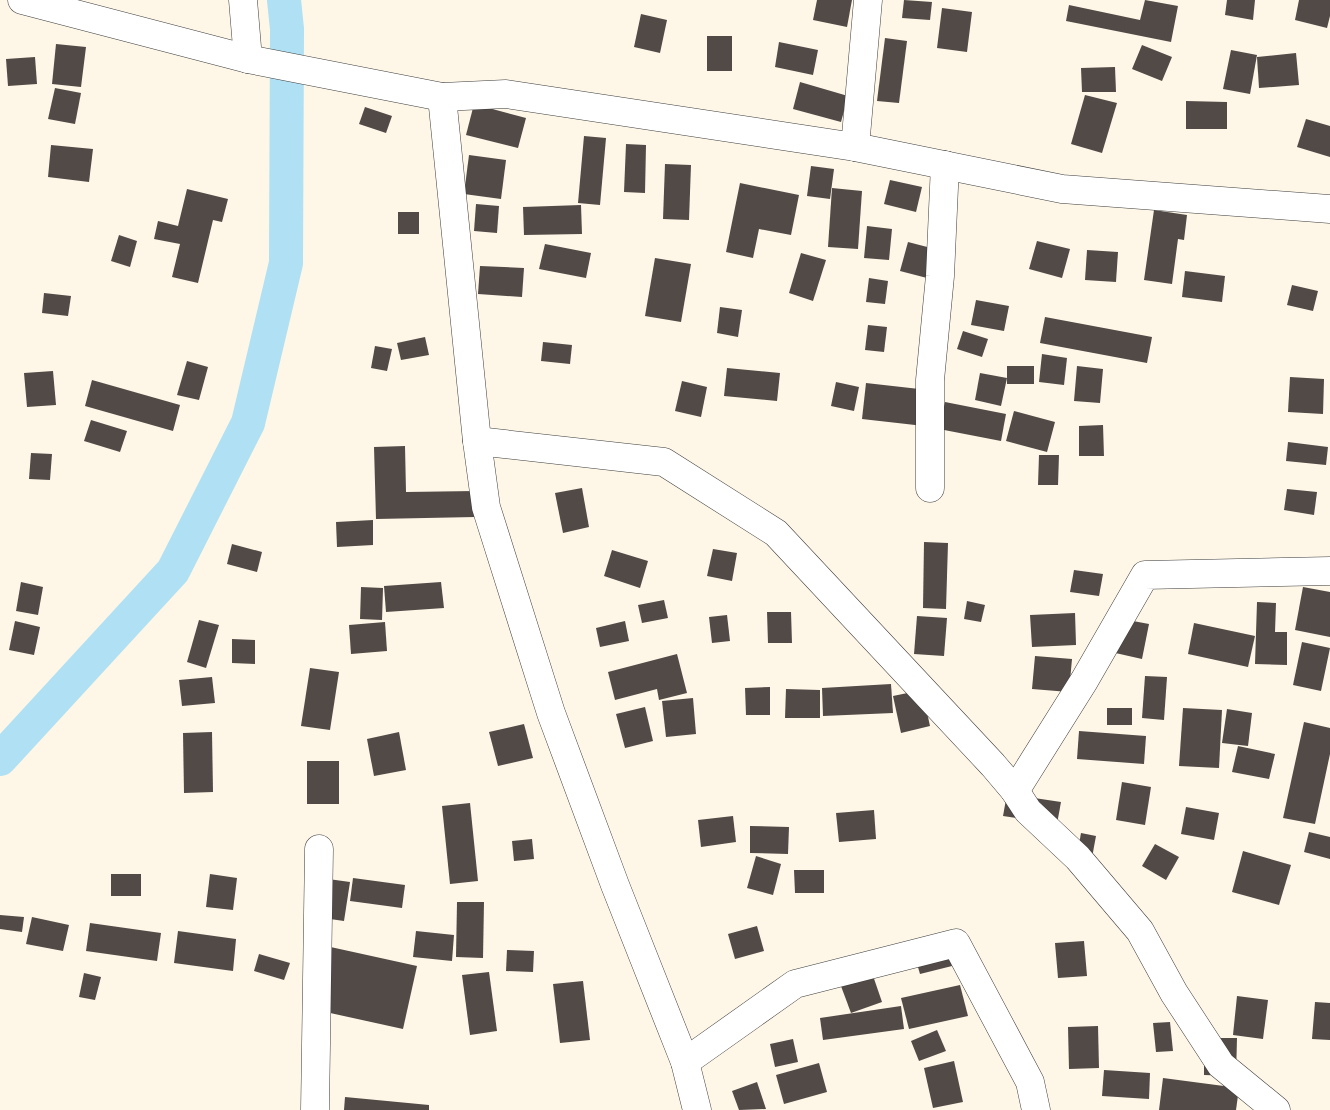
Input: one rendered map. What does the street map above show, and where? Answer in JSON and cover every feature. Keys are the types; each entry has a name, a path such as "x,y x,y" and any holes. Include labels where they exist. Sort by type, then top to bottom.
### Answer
{"street":[{"path":"22,0 258,61 442,97 506,94 855,147 1062,189 1330,209"},
{"path":"243,0 258,61"},
{"path":"855,147 868,0"},
{"path":"442,97 477,441 486,507 551,713 615,885 686,1062 697,1110"},
{"path":"930,488 930,380 940,276 945,165"},
{"path":"477,441 664,462 776,533 1015,791 1028,811 1078,858 1140,931 1174,993 1222,1064 1276,1110"},
{"path":"1015,791 1084,681 1145,576 1330,571"},
{"path":"315,1110 319,849"},
{"path":"686,1062 795,984 956,942 1030,1082 1036,1110"}],"building":[{"path":"817,0 852,0 847,27 813,20"},
{"path":"904,0 932,2 930,20 902,18"},
{"path":"1145,0 1178,6 1171,42 1066,21 1069,5 1140,20"},
{"path":"1227,0 1255,0 1253,20 1225,15"},
{"path":"1299,0 1330,0 1330,16 1327,28 1295,20"},
{"path":"942,8 972,12 967,52 937,48"},
{"path":"641,14 667,20 660,53 634,47"},
{"path":"707,36 732,36 732,71 707,71"},
{"path":"885,38 907,41 899,103 877,101"},
{"path":"779,42 818,50 813,75 775,67"},
{"path":"56,44 86,47 81,87 52,84"},
{"path":"1142,45 1172,57 1162,81 1132,69"},
{"path":"1231,50 1257,55 1250,94 1223,89"},
{"path":"1296,53 1299,85 1259,88 1257,57"},
{"path":"35,57 37,84 8,86 6,59"},
{"path":"1115,67 1116,92 1082,92 1081,68"},
{"path":"800,82 848,96 841,122 793,109"},
{"path":"55,88 81,93 75,124 48,119"},
{"path":"1085,95 1117,103 1102,153 1071,144"},
{"path":"1186,101 1227,102 1227,129 1186,129"},
{"path":"474,104 526,118 518,148 466,135"},
{"path":"365,107 392,116 386,133 359,124"},
{"path":"1306,119 1330,126 1330,157 1297,147"},
{"path":"584,136 606,138 600,205 578,203"},
{"path":"626,144 646,145 645,193 624,192"},
{"path":"51,145 93,149 89,182 48,177"},
{"path":"469,155 506,160 501,199 464,194"},
{"path":"665,164 691,165 689,220 663,219"},
{"path":"811,166 834,169 830,199 807,196"},
{"path":"890,180 922,187 916,212 884,204"},
{"path":"740,183 799,195 791,235 759,229 753,258 726,252"},
{"path":"832,188 862,191 858,249 828,247"},
{"path":"187,189 228,199 222,222 213,220 198,283 172,277 180,244 154,239 158,221 178,226"},
{"path":"476,204 499,206 497,233 474,231"},
{"path":"581,205 582,234 524,235 523,207"},
{"path":"1154,210 1187,215 1184,240 1178,239 1172,284 1144,280"},
{"path":"398,212 419,212 419,234 398,234"},
{"path":"867,226 892,229 889,260 864,258"},
{"path":"119,235 137,241 130,267 111,261"},
{"path":"1037,241 1070,249 1062,278 1029,269"},
{"path":"908,242 935,249 927,278 900,271"},
{"path":"545,244 591,253 586,278 539,269"},
{"path":"1087,250 1118,252 1116,282 1085,280"},
{"path":"801,253 826,260 813,301 789,293"},
{"path":"655,258 691,264 681,322 645,316"},
{"path":"480,266 524,268 522,297 478,294"},
{"path":"1185,271 1225,276 1222,302 1182,297"},
{"path":"869,278 888,281 885,304 866,302"},
{"path":"1292,285 1318,291 1313,311 1287,305"},
{"path":"44,293 71,296 68,316 42,313"},
{"path":"976,300 1009,306 1004,331 971,325"},
{"path":"720,307 742,310 738,337 717,333"},
{"path":"1045,317 1152,337 1147,363 1040,343"},
{"path":"868,325 887,327 884,352 865,350"},
{"path":"963,331 988,339 982,357 957,349"},
{"path":"425,337 429,355 401,360 397,343"},
{"path":"543,342 572,345 570,364 541,361"},
{"path":"375,346 392,349 387,371 371,368"},
{"path":"1042,354 1067,358 1064,385 1039,382"},
{"path":"187,361 208,367 199,400 177,395"},
{"path":"1007,366 1034,366 1034,384 1007,384"},
{"path":"1077,366 1103,369 1100,403 1074,401"},
{"path":"727,368 780,373 777,401 724,396"},
{"path":"53,371 56,405 27,407 24,373"},
{"path":"980,373 1007,378 1001,406 975,400"},
{"path":"1290,377 1324,379 1323,414 1288,412"},
{"path":"92,380 180,405 173,431 85,406"},
{"path":"682,381 707,387 701,417 675,411"},
{"path":"836,382 859,387 854,411 831,406"},
{"path":"866,383 928,390 924,426 862,419"},
{"path":"945,402 1006,414 1001,441 939,429"},
{"path":"1014,411 1055,422 1047,452 1006,441"},
{"path":"91,420 127,431 120,452 84,441"},
{"path":"1103,425 1104,456 1079,456 1079,426"},
{"path":"1288,442 1328,447 1326,465 1286,461"},
{"path":"405,446 406,492 475,491 475,517 376,519 374,447"},
{"path":"31,453 52,454 50,480 29,479"},
{"path":"1039,455 1059,455 1058,485 1038,485"},
{"path":"582,488 589,527 563,533 555,493"},
{"path":"1287,489 1317,492 1314,515 1284,510"},
{"path":"373,520 373,545 337,547 336,522"},
{"path":"924,542 948,543 946,609 923,608"},
{"path":"232,544 262,552 257,572 227,564"},
{"path":"713,549 737,553 732,581 707,576"},
{"path":"612,550 648,561 640,588 604,576"},
{"path":"1074,570 1103,574 1099,596 1070,592"},
{"path":"21,582 43,587 38,615 16,611"},
{"path":"441,582 444,608 386,612 384,586"},
{"path":"361,587 383,588 382,620 360,619"},
{"path":"1303,587 1330,592 1330,637 1295,630"},
{"path":"664,600 668,618 642,623 638,605"},
{"path":"967,601 985,605 981,622 964,619"},
{"path":"1257,602 1276,603 1275,632 1287,632 1287,665 1255,664"},
{"path":"767,612 791,612 792,643 768,643"},
{"path":"1075,613 1076,645 1032,647 1030,615"},
{"path":"727,615 730,641 712,643 709,617"},
{"path":"917,616 947,618 944,656 914,654"},
{"path":"1117,618 1149,624 1142,659 1111,652"},
{"path":"199,620 219,625 206,668 187,662"},
{"path":"15,621 40,627 34,655 9,650"},
{"path":"625,621 629,641 600,647 596,628"},
{"path":"385,622 387,651 351,654 349,625"},
{"path":"1194,623 1255,636 1248,667 1188,654"},
{"path":"232,639 255,640 255,664 232,663"},
{"path":"1302,642 1330,648 1321,691 1293,685"},
{"path":"677,654 687,693 659,700 657,689 615,700 608,672"},
{"path":"1035,656 1072,659 1069,692 1032,689"},
{"path":"310,668 339,672 330,730 301,726"},
{"path":"1145,676 1167,677 1164,720 1142,718"},
{"path":"212,677 215,703 182,706 179,680"},
{"path":"891,684 893,713 823,716 822,688"},
{"path":"770,687 770,715 746,715 745,688"},
{"path":"786,689 820,690 820,718 785,718"},
{"path":"922,690 930,726 901,733 893,696"},
{"path":"693,698 696,734 666,737 662,701"},
{"path":"645,707 653,741 625,748 616,714"},
{"path":"1107,708 1132,708 1132,725 1107,725"},
{"path":"1183,708 1222,710 1219,768 1179,766"},
{"path":"1227,709 1252,713 1248,746 1222,743"},
{"path":"1304,722 1330,728 1330,754 1315,824 1283,818"},
{"path":"524,724 533,758 498,766 489,732"},
{"path":"1079,731 1146,736 1144,764 1077,759"},
{"path":"212,732 213,792 184,793 183,733"},
{"path":"399,732 406,770 374,776 367,739"},
{"path":"1238,746 1275,754 1269,779 1232,772"},
{"path":"307,761 339,761 339,804 307,804"},
{"path":"1122,782 1151,787 1145,825 1116,820"},
{"path":"1007,794 1061,802 1057,824 1003,816"},
{"path":"470,803 478,881 450,884 442,806"},
{"path":"1186,807 1219,813 1214,840 1181,834"},
{"path":"874,810 876,839 839,842 836,813"},
{"path":"733,816 736,842 701,847 698,820"},
{"path":"750,826 789,827 788,854 750,853"},
{"path":"1309,832 1330,837 1330,859 1304,852"},
{"path":"1081,833 1096,836 1091,863 1076,861"},
{"path":"532,839 534,859 514,861 512,841"},
{"path":"1155,844 1179,857 1166,880 1142,866"},
{"path":"1243,851 1291,865 1279,905 1232,892"},
{"path":"756,856 781,864 773,895 747,888"},
{"path":"794,870 824,870 824,893 795,893"},
{"path":"111,874 141,874 141,896 111,896"},
{"path":"210,874 237,878 233,910 206,907"},
{"path":"321,878 350,882 344,921 316,917"},
{"path":"353,878 405,885 402,908 350,901"},
{"path":"457,902 484,902 483,958 456,957"},
{"path":"0,915 24,917 22,932 0,929"},
{"path":"32,917 69,925 63,951 26,944"},
{"path":"90,923 161,933 157,961 86,951"},
{"path":"757,926 764,951 735,959 728,934"},
{"path":"178,931 236,939 233,971 174,963"},
{"path":"416,931 454,935 452,961 413,957"},
{"path":"945,941 952,966 920,974 913,950"},
{"path":"1084,941 1087,976 1058,978 1055,943"},
{"path":"326,946 417,966 403,1029 312,1009"},
{"path":"507,950 534,951 533,972 506,971"},
{"path":"259,954 290,963 284,980 254,971"},
{"path":"870,967 882,1002 851,1013 838,978"},
{"path":"489,972 497,1031 470,1035 462,975"},
{"path":"84,973 101,977 95,1000 79,997"},
{"path":"583,981 590,1040 560,1043 553,984"},
{"path":"960,985 968,1016 909,1029 901,998"},
{"path":"1237,996 1268,1000 1263,1039 1233,1035"},
{"path":"1315,1002 1330,1003 1330,1040 1312,1039"},
{"path":"901,1006 904,1029 823,1040 820,1018"},
{"path":"1170,1022 1173,1051 1156,1052 1153,1023"},
{"path":"1098,1026 1099,1068 1069,1069 1068,1027"},
{"path":"937,1030 946,1051 919,1061 911,1041"},
{"path":"1204,1038 1237,1038 1236,1076 1204,1075"},
{"path":"793,1039 798,1062 775,1067 770,1044"},
{"path":"954,1061 963,1102 933,1108 924,1068"},
{"path":"819,1063 827,1092 784,1104 776,1075"},
{"path":"1104,1070 1150,1073 1149,1099 1102,1096"},
{"path":"1163,1078 1239,1088 1236,1110 1159,1110"},
{"path":"757,1082 766,1109 739,1110 732,1091"},
{"path":"345,1097 429,1105 429,1110 344,1110"}],"waterway":[{"path":"0,759 173,571 248,423 286,263 287,29 284,0"}]}
